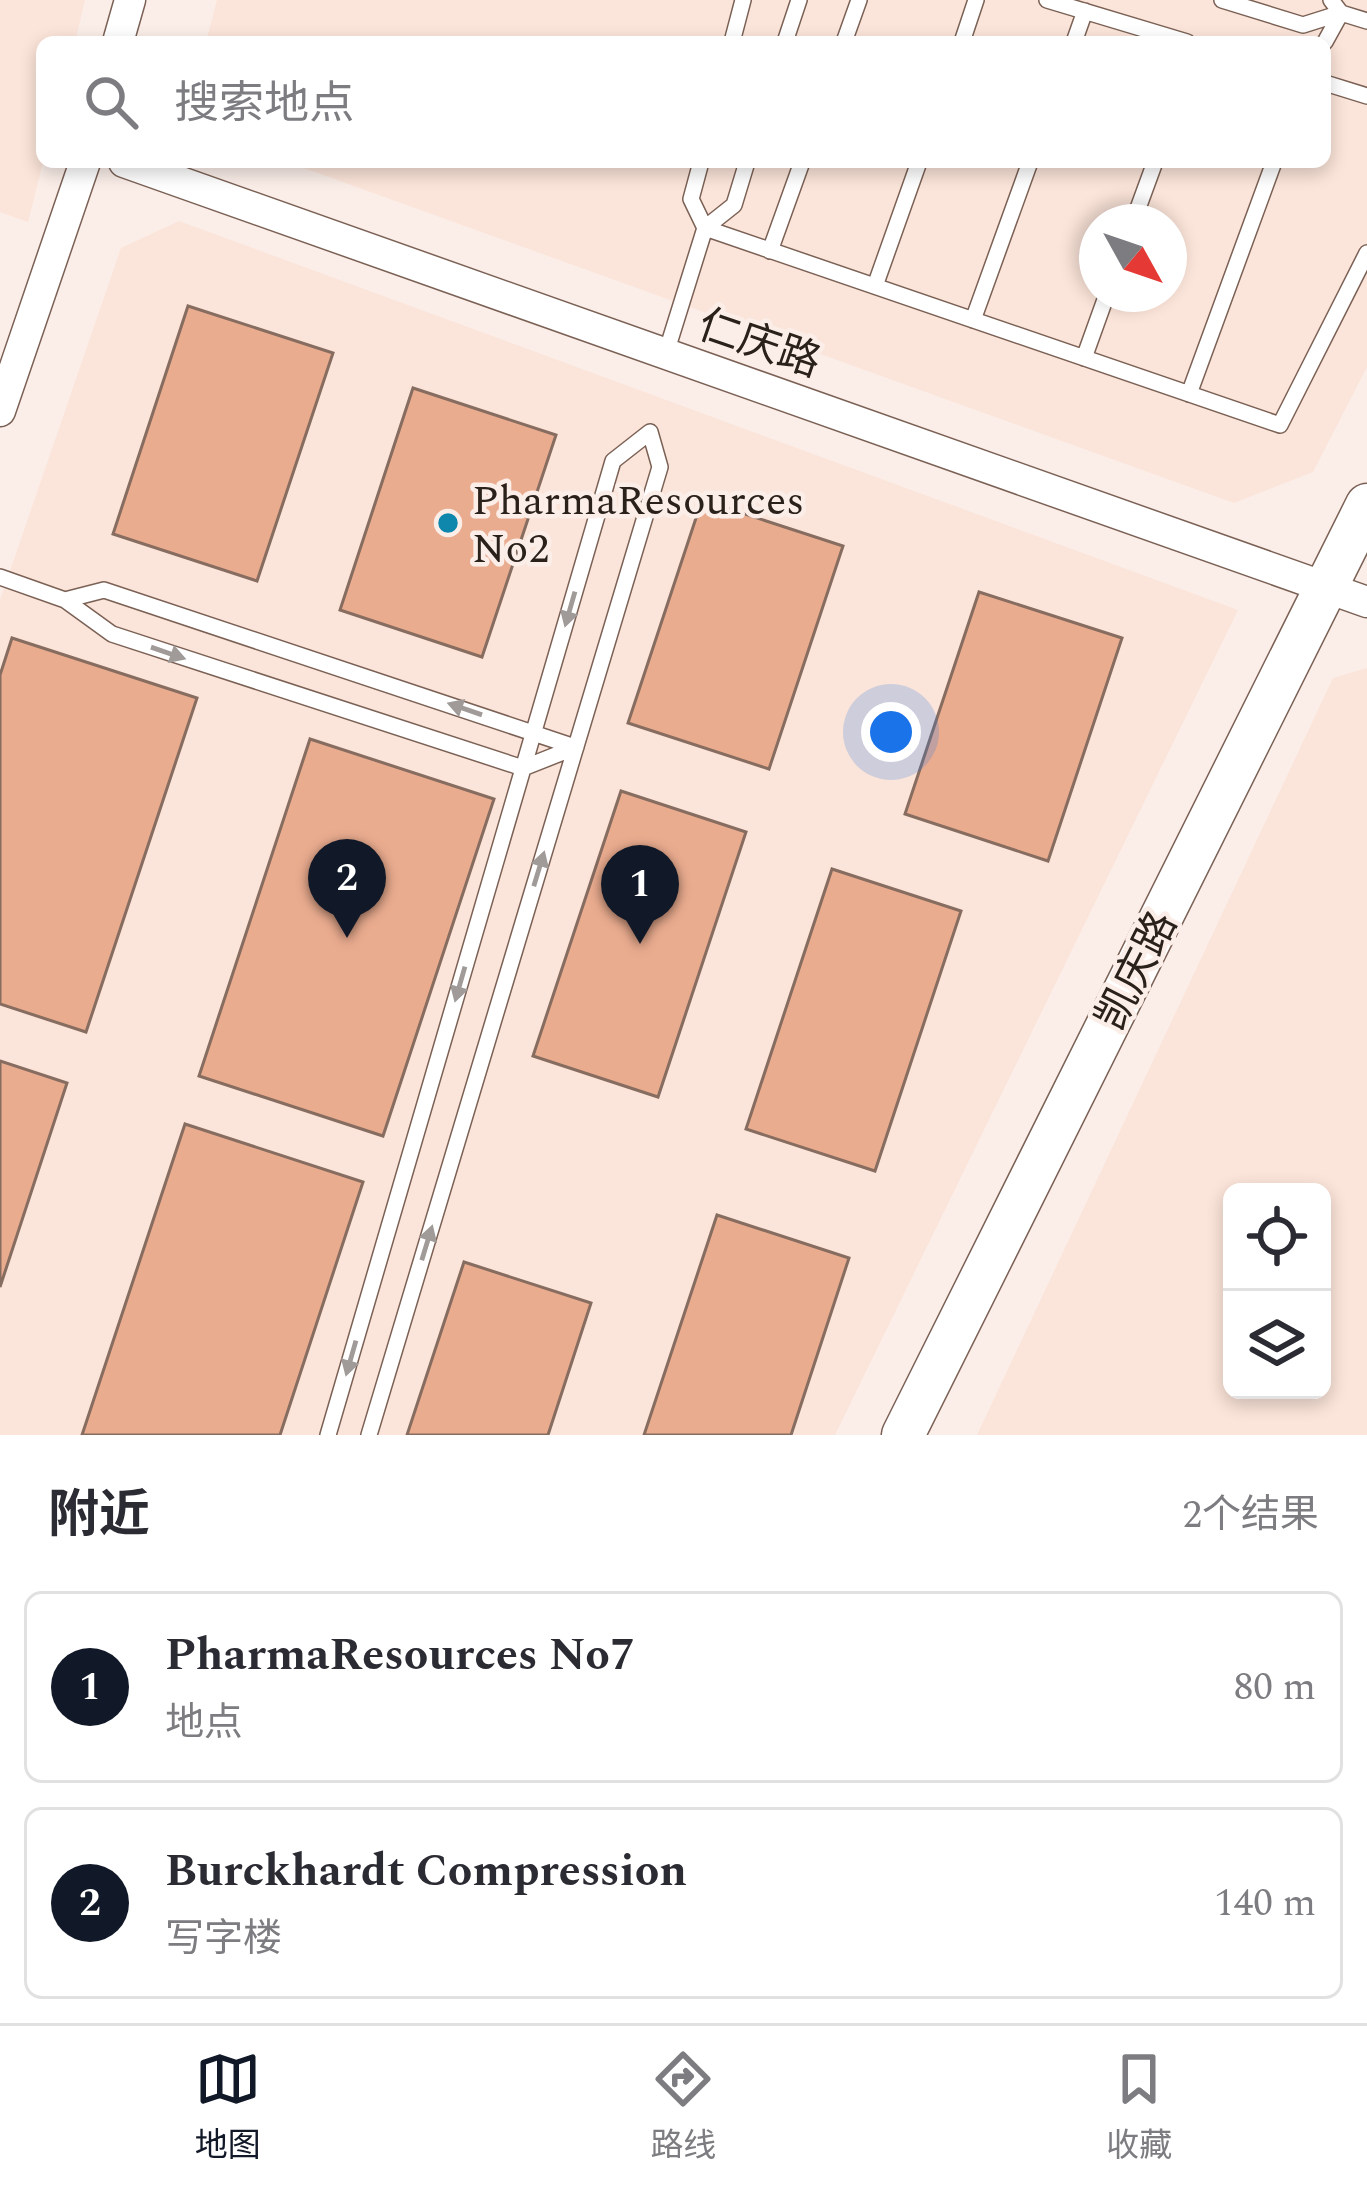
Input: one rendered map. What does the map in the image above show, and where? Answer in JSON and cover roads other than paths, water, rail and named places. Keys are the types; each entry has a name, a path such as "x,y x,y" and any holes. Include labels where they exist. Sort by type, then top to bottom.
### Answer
{"street":[{"path":"120,36 130,0"},
{"path":"0,411 83,168"},
{"name":"仁庆路","path":"141,168 1367,602"},
{"name":"凯庆路","path":"903,1435 1367,505"}],"lane":[{"path":"734,36 743,0"},
{"path":"787,36 799,0"},
{"path":"846,36 860,0"},
{"path":"964,36 976,0"},
{"path":"1047,0 1167,36"},
{"path":"1222,0 1303,25 1336,7"},
{"path":"1336,7 1367,22"},
{"path":"1327,36 1336,7"},
{"path":"1076,36 1085,11"},
{"path":"1331,85 1367,96"},
{"path":"699,168 691,199 705,228 1280,425 1367,253"},
{"path":"665,353 705,228 734,205 745,168"},
{"path":"770,250 800,168"},
{"path":"874,286 917,168"},
{"path":"973,320 1028,168"},
{"path":"1140,204 1153,168"},
{"path":"1189,394 1272,168"},
{"path":"1084,358 1101,312"},
{"path":"328,1435 613,461 650,432 660,467 369,1435"},
{"path":"0,577 65,600 112,634 523,768 576,747"},
{"path":"65,600 104,590 576,747"}],"place":[{"name":"PharmaResources No2","path":"448,523"},
{"name":"Burckhardt Compression","path":"347,938"},
{"name":"PharmaResources No7","path":"640,944"}]}
